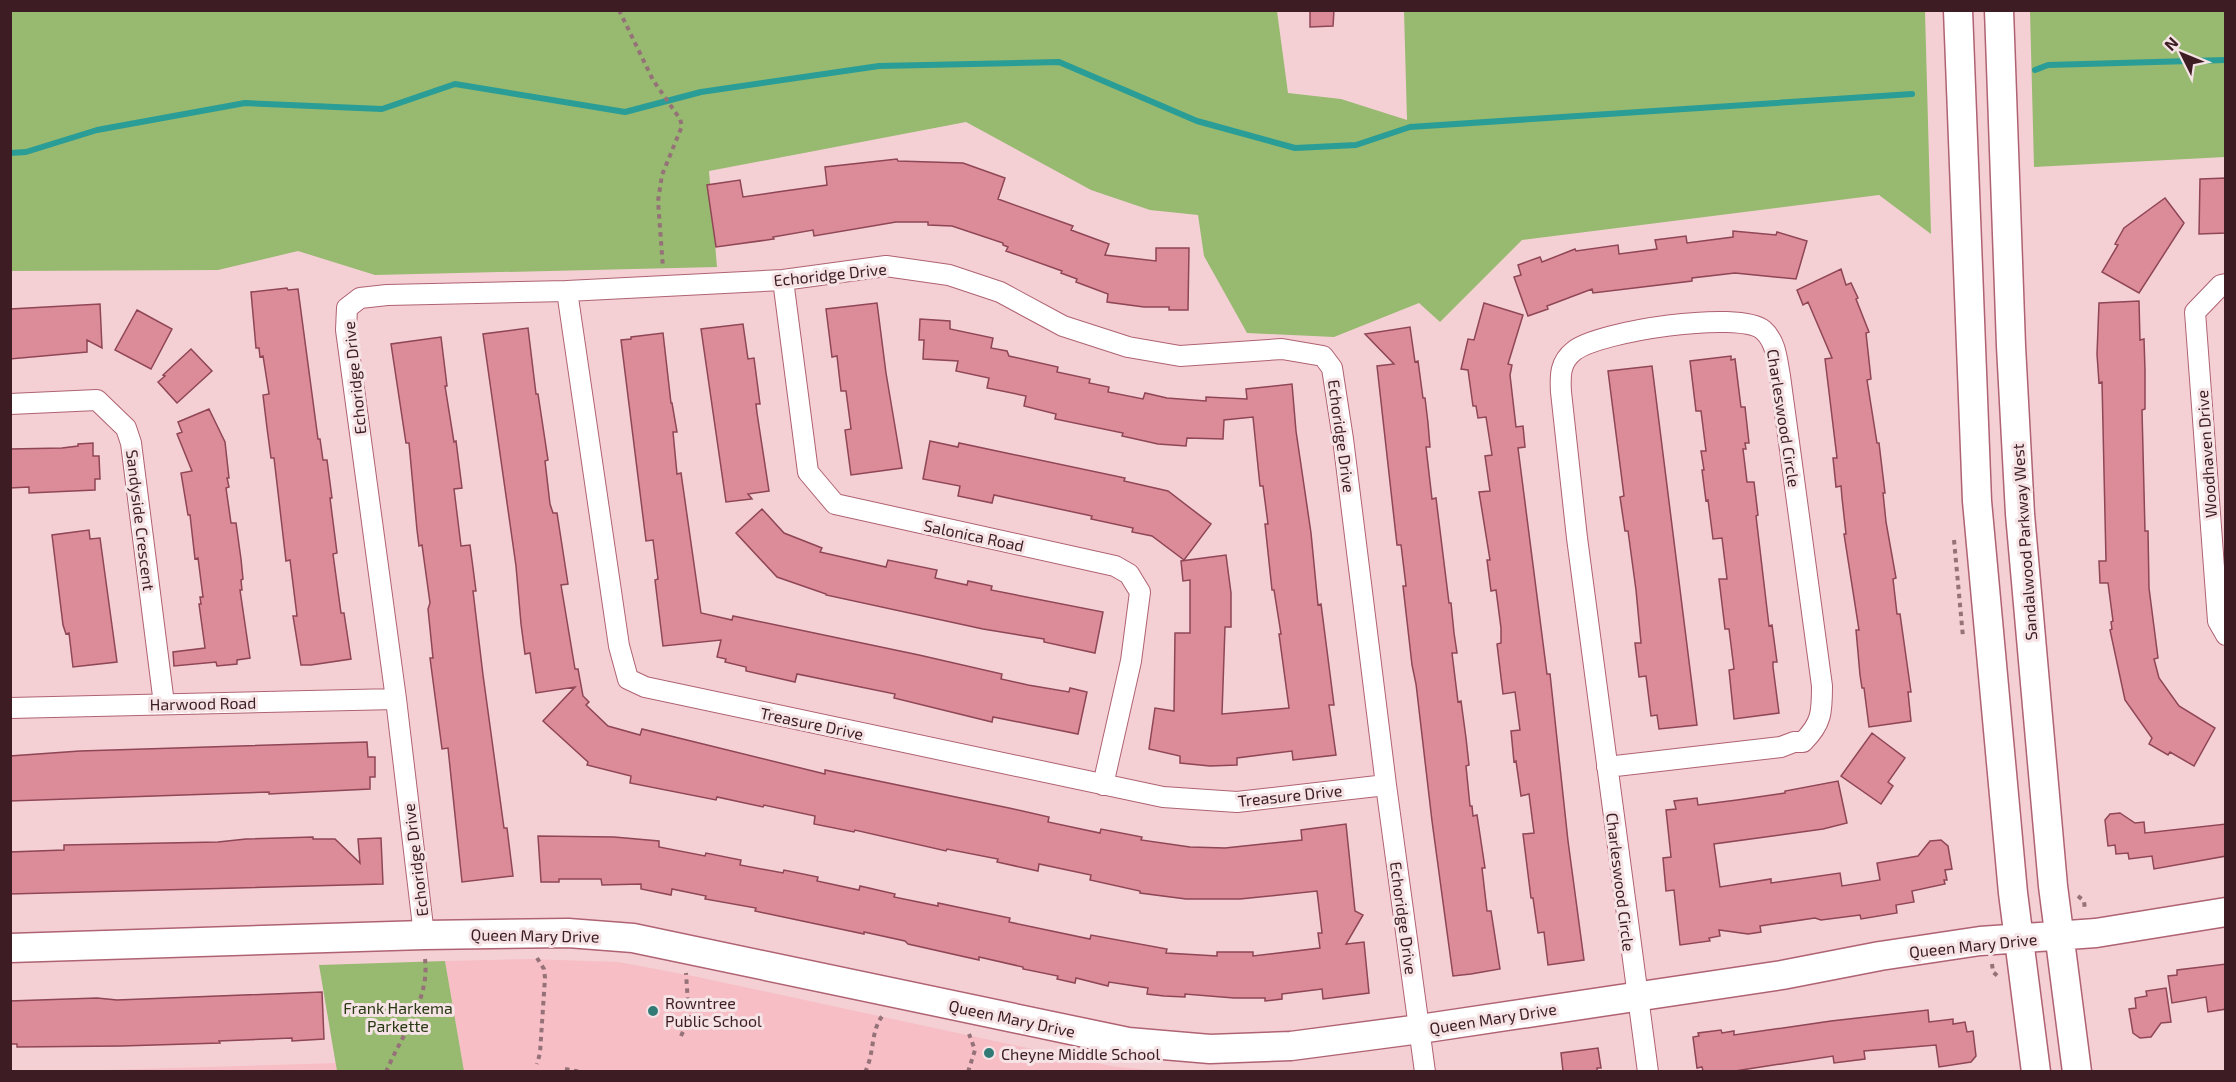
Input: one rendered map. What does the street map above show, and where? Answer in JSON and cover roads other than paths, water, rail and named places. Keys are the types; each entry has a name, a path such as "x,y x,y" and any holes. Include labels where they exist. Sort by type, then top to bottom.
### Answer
{"street":[{"path":"1958,10 1977,501 2019,938 2036,1071"},
{"name":"Sandalwood Parkway West","path":"1999,10 2019,502 2053,886 2077,1071"},
{"name":"Echoridge Drive","path":"425,947 396,699 346,330 347,308 360,298 387,295 567,291 783,280 886,266 949,275 1000,292 1063,326 1128,346 1180,356 1282,349 1323,356 1332,368 1425,1071"},
{"name":"Salonica Road","path":"783,280 808,472 835,504 1115,566 1129,574 1140,592 1131,661 1102,785"},
{"name":"Woodhaven Drive","path":"2226,284 2221,285 2195,312 2218,621 2226,635"},
{"name":"Treasure Drive","path":"567,291 619,646 628,679 645,687 1163,797 1237,802 1386,785"},
{"name":"Charleswood Circle","path":"1607,767 1781,747 1794,742 1803,742 1820,720 1822,686 1780,376 1770,337 1761,328 1752,324 1723,322 1668,325 1611,336 1586,343 1573,352 1560,370 1576,527 1636,996 1648,1071"},
{"name":"Sandyside Crescent","path":"10,404 97,400 126,428 131,443 164,704"},
{"name":"Harwood Road","path":"10,708 396,699"},
{"name":"Queen Mary Drive","path":"10,948 425,947 568,933 633,938 1057,1028 1158,1046 1210,1049 1276,1047 1420,1029 1782,975 1880,956 1980,941 2096,933 2226,912"}],"waterway":[{"path":"2035,70 2048,65 2226,60"},
{"path":"10,153 26,152 97,130 245,103 382,109 455,84 625,112 701,92 879,66 1059,62 1197,121 1295,148 1356,145 1410,127 1912,94"}],"place":[{"name":"Rowntree Public School","path":"653,1011"},
{"name":"Cheyne Middle School","path":"989,1053"}],"park label":[{"name":"Frank Harkema Parkette","path":"398,1016"}]}
